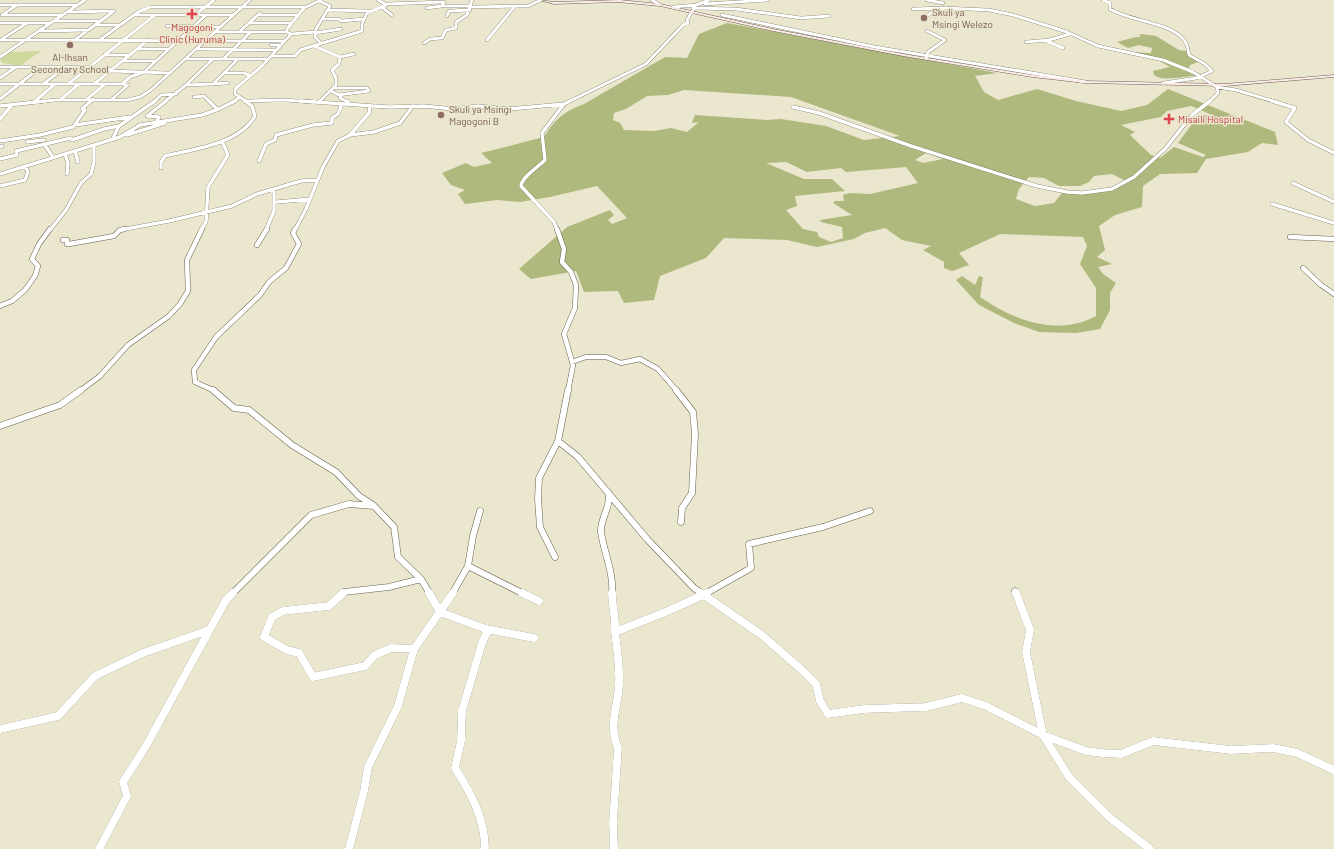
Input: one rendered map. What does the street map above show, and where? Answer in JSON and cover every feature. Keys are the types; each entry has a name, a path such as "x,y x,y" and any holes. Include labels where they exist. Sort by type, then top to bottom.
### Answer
{"main road":[{"path":"540,0 553,4 594,1 660,5 673,8 693,7 773,30 1032,76 1086,82 1215,86 1334,76"}],"street":[{"path":"21,0 2,15 63,15"},
{"path":"0,57 85,0"},
{"path":"194,15 214,0"},
{"path":"0,106 60,100 111,100 140,97 186,60 250,0"},
{"path":"378,0 383,4 445,1"},
{"path":"424,43 430,39 444,36 446,30 456,28 456,22 464,19 470,8 472,0"},
{"path":"449,11 470,8 532,5 540,0"},
{"path":"652,0 660,5"},
{"path":"693,7 709,0"},
{"path":"693,7 768,0"},
{"path":"927,0 943,3"},
{"path":"1103,0 1110,3 1110,9 1117,14 1164,27 1183,38 1189,51 1189,55 1205,64 1212,70 1201,77 1163,83"},
{"path":"100,40 134,15 150,7 306,6 320,1 330,6 315,33 315,39 320,44"},
{"path":"442,6 445,1"},
{"path":"246,101 283,100 453,109 478,106 509,109 555,107 646,64 683,25 688,23 687,20 693,7 693,1"},
{"path":"326,14 367,13 388,4"},
{"path":"0,5 78,5"},
{"path":"239,32 258,15 265,6"},
{"path":"280,23 296,6"},
{"path":"287,32 291,23 306,6"},
{"path":"384,6 385,10 392,15"},
{"path":"427,8 452,6 470,8"},
{"path":"447,16 452,6"},
{"path":"487,40 515,6"},
{"path":"693,7 736,9 800,18 829,16"},
{"path":"922,17 945,8"},
{"path":"913,9 945,8 989,10 1022,17 1070,34 1098,46 1163,60 1201,77 1215,86 1242,91 1295,108 1286,122 1292,128 1321,148 1334,153"},
{"path":"328,10 371,11"},
{"path":"68,12 114,11 75,40"},
{"path":"186,60 295,56 300,50 362,31 364,19 367,13"},
{"path":"13,23 24,15"},
{"path":"134,15 233,15"},
{"path":"68,84 155,15"},
{"path":"258,15 298,15"},
{"path":"722,15 812,35 926,57 928,52 945,40 928,31"},
{"path":"122,84 130,77 144,72 206,16"},
{"path":"1013,20 1022,17"},
{"path":"322,19 339,19 341,21 364,19"},
{"path":"55,20 102,21"},
{"path":"67,30 80,20"},
{"path":"0,39 27,23"},
{"path":"0,24 51,23"},
{"path":"250,23 291,23"},
{"path":"95,25 120,25"},
{"path":"167,26 221,27"},
{"path":"40,30 89,30"},
{"path":"215,32 287,32 291,34 341,30"},
{"path":"223,59 250,32"},
{"path":"161,168 161,162 165,156 222,141 238,133 254,119 252,106 236,94 235,89 269,58 291,34"},
{"path":"1026,42 1046,41 1070,34"},
{"path":"0,39 284,41"},
{"path":"94,84 148,40"},
{"path":"267,50 276,41"},
{"path":"1046,41 1063,48"},
{"path":"271,45 280,45"},
{"path":"314,46 340,57 354,54"},
{"path":"137,49 168,49"},
{"path":"197,49 276,50"},
{"path":"104,55 130,55"},
{"path":"318,103 332,90 336,78 332,70 339,64 340,57"},
{"path":"157,122 159,117 147,116 176,94 213,59"},
{"path":"213,84 238,59"},
{"path":"124,61 156,61"},
{"path":"0,67 41,66 170,73"},
{"path":"1,98 41,66"},
{"path":"0,78 17,67"},
{"path":"43,84 66,67"},
{"path":"224,73 244,73 249,75"},
{"path":"186,85 228,83"},
{"path":"0,84 128,85 111,100"},
{"path":"34,102 56,84"},
{"path":"60,100 79,84"},
{"path":"87,99 104,85"},
{"path":"793,107 816,111 849,125 961,163 1059,191 1086,194 1112,189 1128,181 1156,159 1181,131 1189,117 1216,96 1218,93 1215,86"},
{"path":"332,90 367,88 369,91 338,95"},
{"path":"332,90 349,104"},
{"path":"0,159 17,155 16,151 44,143 71,138 72,140 104,129 119,126 152,104 161,94 176,94"},
{"path":"194,97 204,96 217,109"},
{"path":"0,174 217,109 231,104 240,97"},
{"path":"75,125 85,110 82,109 93,99"},
{"path":"0,119 12,104"},
{"path":"259,161 266,144 275,140 276,135 313,125 332,123 332,118 338,114 341,107 340,104"},
{"path":"554,557 540,527 538,500 539,478 558,441 572,362 564,334 575,308 576,285 570,272 562,262 564,249 554,222 521,186 523,179 536,171 545,160 542,133 564,104"},
{"path":"370,105 371,108 369,113 350,135 335,145 323,167 310,199 293,233 299,244 286,268 270,282 260,295 216,337 194,370 195,382 217,392 234,408 250,410 292,445 336,472 359,496 374,506 394,527 398,557 421,579 440,612 488,630 512,636 534,638"},
{"path":"350,135 374,132 403,122 413,106"},
{"path":"0,141 43,134 75,125 133,116"},
{"path":"120,137 133,128 157,122 174,121"},
{"path":"112,140 119,126"},
{"path":"43,134 44,143 53,158"},
{"path":"0,426 60,406 100,376 128,345 169,316 180,304 188,291 187,260 192,247 206,222 208,187 228,155 222,141"},
{"path":"27,142 44,143"},
{"path":"0,306 13,300 30,284 38,272 38,266 32,258 36,247 50,228 56,224 64,214 81,182 88,179 94,164 94,145"},
{"path":"75,151 78,162"},
{"path":"65,154 68,164 67,174"},
{"path":"0,186 25,180 28,172 25,166"},
{"path":"63,240 68,240 67,244 69,244 114,236 120,230 169,221 232,206 248,197 274,189 301,181 318,180"},
{"path":"1293,184 1334,202"},
{"path":"257,245 267,232 277,202 274,189"},
{"path":"277,202 310,199"},
{"path":"1272,204 1334,223"},
{"path":"1290,237 1334,238"},
{"path":"1304,268 1333,295"},
{"path":"572,362 586,357 606,357 621,363 640,359 658,369 693,412 695,434 692,493 682,508 681,522"},
{"path":"558,441 578,457 647,539 694,588 763,636 816,684 820,701 828,714 864,708 926,707 962,698 986,706 1043,735 1086,751 1121,754 1153,741 1202,748 1231,750 1273,748 1297,753 1334,770"},
{"path":"608,492 610,499 601,530 613,584 612,601 616,618 615,632 619,672 619,688 612,722 612,737 618,748 613,822 614,849"},
{"path":"99,849 127,796 123,782 146,746 226,600 312,515 349,504 374,506"},
{"path":"349,849 364,791 368,767 398,706 414,649 456,589 468,566 473,536 480,511"},
{"path":"615,632 660,616 704,595 751,568 749,544 823,527 870,511"},
{"path":"468,566 493,580 539,601"},
{"path":"414,649 391,648 375,655 365,666 314,677 299,654 287,650 264,636 272,617 283,611 329,606 344,592 390,587 421,579"},
{"path":"1015,591 1030,630 1026,652 1043,735 1069,778 1109,817 1150,849"},
{"path":"0,729 58,716 95,676 143,653 209,630"},
{"path":"485,849 486,841 479,813 464,781 455,768 461,741 462,711 468,695 482,643 488,630"}],"green space":[{"path":"727,23 997,73 975,76 984,92 998,100 1037,89 1076,101 1121,111 1147,105 1168,89 1275,132 1278,145 1262,143 1248,152 1206,159 1197,173 1160,174 1143,186 1142,207 1115,215 1099,226 1105,250 1097,257 1112,264 1098,267 1103,274 1116,283 1110,293 1110,310 1100,329 1076,333 1039,332 1014,323 979,305 956,280 962,276 975,285 979,276 983,277 980,297 1007,313 1021,319 1051,325 1066,325 1081,322 1096,316 1096,288 1080,264 1087,246 1083,237 1000,234 959,253 969,265 952,271 944,268 944,262 923,250 931,246 902,240 885,228 865,233 854,239 817,247 787,240 724,238 706,258 660,276 654,300 624,303 618,291 584,292 576,271 531,279 519,269 567,227 610,210 614,215 608,220 612,224 627,218 597,186 550,197 520,202 497,200 465,204 458,194 465,190 451,185 442,173 466,163 474,167 492,163 481,153 544,137 556,120 561,116 665,57 687,58 699,34","holes":["684,90 791,97 900,136 864,140 826,126 781,119 766,120 695,115 692,123 699,122 687,132 671,128 654,131 624,130 620,123 613,120 614,113 626,109 647,96 668,95","1191,106 1212,115 1198,115 1207,123 1192,124 1178,143 1206,155 1203,157 1174,147 1160,158 1151,155 1130,135 1135,132 1121,125 1161,117 1167,111","926,153 943,159 923,163 915,160","786,162 807,172 841,168 846,172 906,167 918,183 870,194 849,193 843,195 844,201 835,201 833,203 852,215 820,220 821,222 842,227 843,238 831,242 819,237 817,232 803,229 786,210 797,206 795,196 845,191 832,179 804,179 766,163","1112,174 1128,182 1104,191 1062,193 1054,203 1035,206 1016,199 1019,189 1029,177 1044,178 1059,186 1080,186 1089,182 1094,176"]},
{"path":"1139,35 1156,36 1179,50 1187,51 1189,57 1198,62 1190,65 1188,71 1195,76 1168,78 1158,77 1154,75 1153,71 1170,67 1154,58 1130,52 1151,53 1152,48 1139,45 1128,48 1117,42 1141,37"},
{"path":"41,51 20,66 3,63 0,60 11,52"}],"place":[{"name":"Magogoni Clinic (Huruma)","path":"192,14"},
{"name":"Skuli ya Msingi Welezo","path":"924,18"},
{"name":"Al-Ihsan Secondary School","path":"70,45"},
{"name":"Skuli ya Msingi Magogoni B","path":"441,115"},
{"name":"Misaili Hospital","path":"1169,119"}]}
